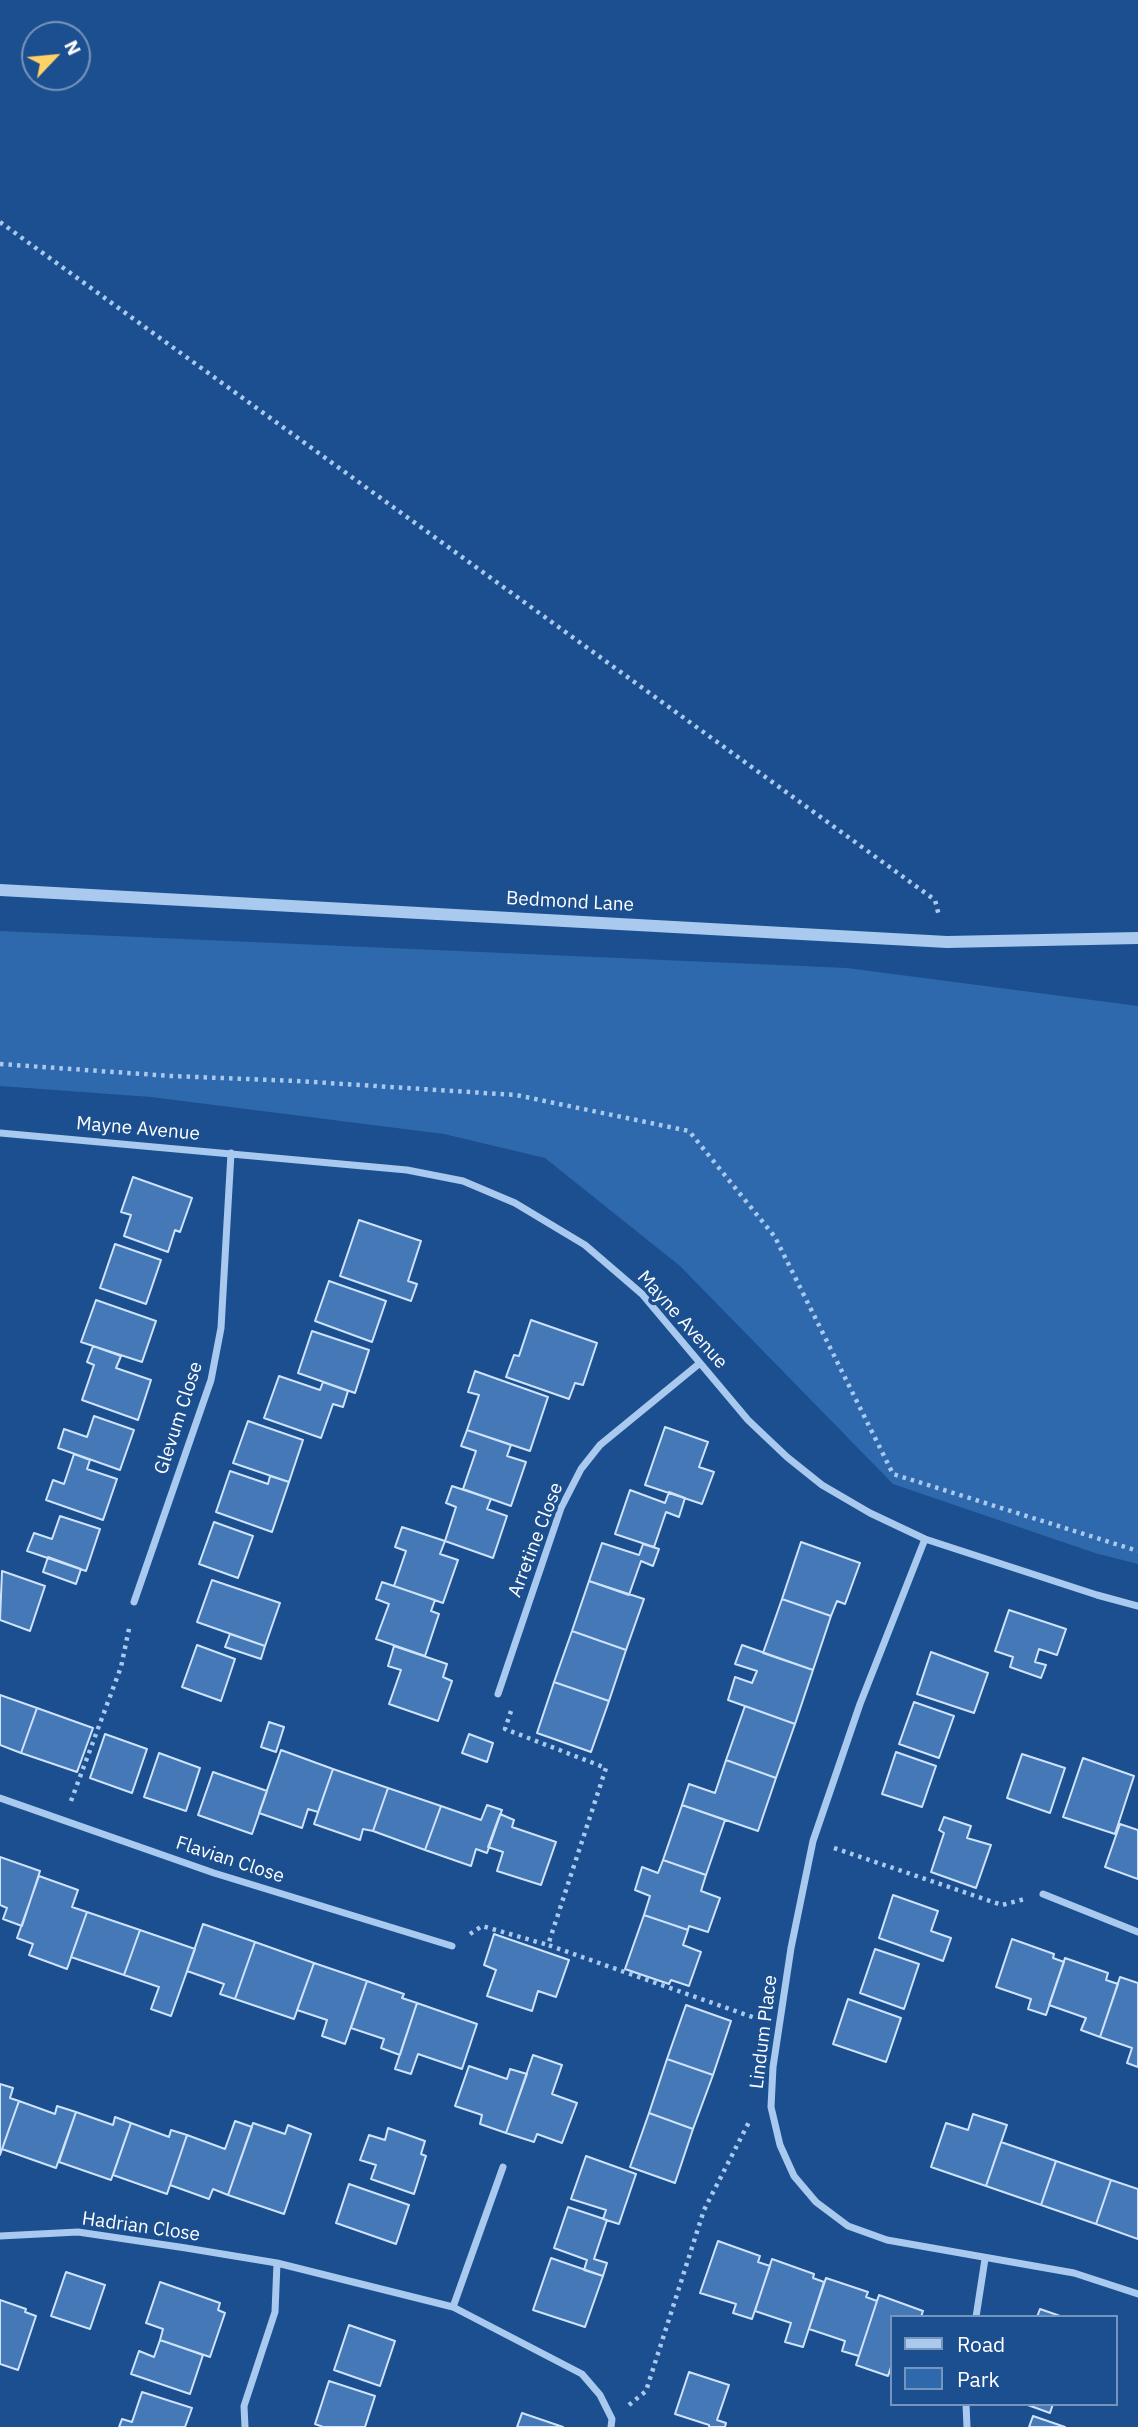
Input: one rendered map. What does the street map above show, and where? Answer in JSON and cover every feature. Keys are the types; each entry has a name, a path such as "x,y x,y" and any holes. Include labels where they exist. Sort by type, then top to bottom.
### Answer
{"street":[{"name":"Bedmond Lane","path":"0,890 947,942 1138,938"},
{"name":"Mayne Avenue","path":"0,1133 407,1170 463,1181 515,1203 585,1245 642,1294 748,1420 786,1457 822,1485 870,1513 925,1539 1138,1606"},
{"name":"Glevum Close","path":"134,1602 211,1380 221,1328 231,1153"},
{"name":"Arretine Close","path":"498,1694 561,1508 581,1469 600,1445 700,1363"},
{"name":"Lindum Place","path":"925,1539 860,1704 813,1841 791,1948 773,2067 771,2107 780,2145 794,2176 817,2202 848,2226 887,2241 1074,2273 1138,2294"},
{"name":"Flavian Close","path":"0,1798 214,1873 452,1946"},
{"path":"1043,1894 1138,1932"},
{"path":"453,2307 503,2167"},
{"name":"Hadrian Close","path":"0,2236 78,2232 277,2263 453,2307 582,2374 600,2395 612,2423"},
{"path":"976,2315 985,2259"},
{"path":"244,2427 244,2406 275,2312 277,2263"},
{"path":"966,2406 967,2427"}],"path":[{"path":"0,222 935,900 947,942"},
{"path":"0,1064 516,1095 690,1131 775,1237 893,1474 1138,1551"},
{"path":"65,1820 121,1667 134,1602"},
{"path":"513,1707 505,1729 606,1768 548,1945"},
{"path":"813,1841 1002,1905 1043,1894"},
{"path":"452,1946 482,1926 548,1945 779,2026"},
{"path":"612,2423 646,2391 704,2210 752,2118 771,2107"}],"green space":[{"path":"0,931 847,968 1138,1006 1138,1564 1095,1553 893,1484 680,1266 545,1158 444,1134 151,1097 0,1086"}],"building":[{"path":"133,1177 192,1198 180,1232 175,1230 168,1252 124,1236 131,1215 121,1212"},
{"path":"359,1220 421,1241 408,1281 417,1284 411,1301 340,1276"},
{"path":"115,1244 161,1260 146,1304 100,1288"},
{"path":"329,1281 386,1301 372,1342 315,1321"},
{"path":"96,1300 156,1321 142,1362 81,1342"},
{"path":"531,1320 597,1343 583,1385 575,1383 569,1399 506,1377 514,1355 519,1356"},
{"path":"312,1331 369,1350 355,1393 298,1373"},
{"path":"93,1346 121,1356 116,1368 151,1380 138,1420 82,1400 94,1365 87,1362"},
{"path":"475,1371 548,1397 530,1451 467,1430 479,1395 468,1392"},
{"path":"279,1376 320,1390 323,1382 348,1391 343,1407 333,1404 321,1438 264,1418"},
{"path":"94,1416 134,1430 120,1470 58,1448 64,1429 87,1437"},
{"path":"248,1421 303,1440 289,1482 233,1463"},
{"path":"665,1427 708,1442 699,1467 714,1472 702,1504 645,1485"},
{"path":"467,1430 511,1445 507,1456 526,1462 511,1506 463,1489 476,1451 461,1446"},
{"path":"74,1454 90,1460 87,1469 117,1479 103,1520 46,1500 53,1480 64,1484"},
{"path":"230,1471 268,1484 270,1476 289,1482 272,1532 216,1512"},
{"path":"452,1486 491,1499 487,1509 507,1516 493,1558 445,1541 456,1507 446,1503"},
{"path":"630,1490 665,1503 669,1492 685,1498 679,1517 666,1512 654,1547 615,1534"},
{"path":"60,1516 100,1529 86,1571 27,1551 34,1533 52,1539"},
{"path":"214,1522 253,1536 238,1578 199,1564"},
{"path":"402,1527 445,1541 440,1554 458,1560 443,1603 394,1586 406,1551 395,1547"},
{"path":"801,1542 860,1563 845,1604 837,1601 831,1616 782,1599"},
{"path":"602,1543 639,1555 643,1544 659,1549 653,1566 641,1561 629,1595 589,1581"},
{"path":"48,1557 81,1569 76,1584 43,1572"},
{"path":"2,1571 45,1586 30,1631 0,1620"},
{"path":"212,1580 280,1603 265,1646 197,1622"},
{"path":"589,1581 644,1599 626,1650 572,1631"},
{"path":"382,1582 435,1600 431,1611 439,1614 425,1656 376,1639 389,1604 376,1599"},
{"path":"782,1599 831,1616 813,1670 763,1653"},
{"path":"1009,1610 1066,1629 1057,1655 1039,1649 1035,1662 1046,1665 1041,1678 1010,1667 1013,1657 995,1651"},
{"path":"572,1631 626,1650 609,1701 554,1682"},
{"path":"230,1634 265,1646 261,1659 225,1647"},
{"path":"197,1645 235,1659 221,1701 182,1687"},
{"path":"742,1645 813,1670 795,1724 728,1700 735,1677 752,1683 757,1671 735,1664"},
{"path":"394,1646 447,1664 443,1677 452,1681 438,1721 389,1704 401,1670 388,1666"},
{"path":"931,1652 988,1673 974,1713 917,1694"},
{"path":"554,1682 609,1701 591,1752 537,1733"},
{"path":"0,1695 37,1708 21,1753 0,1745"},
{"path":"914,1702 954,1716 939,1758 899,1744"},
{"path":"745,1706 795,1724 776,1778 726,1760"},
{"path":"37,1708 93,1728 77,1772 21,1753"},
{"path":"269,1722 284,1727 276,1752 261,1747"},
{"path":"105,1734 147,1749 132,1793 90,1778"},
{"path":"469,1734 493,1743 487,1762 462,1753"},
{"path":"281,1750 333,1769 318,1812 308,1809 302,1828 259,1813"},
{"path":"896,1752 936,1766 922,1807 882,1794"},
{"path":"159,1753 200,1768 186,1811 144,1797"},
{"path":"1022,1754 1065,1768 1050,1813 1007,1798"},
{"path":"1083,1758 1134,1776 1115,1834 1063,1817"},
{"path":"726,1760 776,1778 758,1831 682,1805 689,1784 715,1793"},
{"path":"333,1769 388,1788 373,1831 363,1829 360,1840 314,1824"},
{"path":"213,1772 267,1791 252,1834 198,1815"},
{"path":"388,1788 441,1806 425,1850 373,1831"},
{"path":"487,1805 502,1810 487,1853 476,1849 471,1866 425,1850 441,1806 481,1820"},
{"path":"682,1805 725,1820 706,1875 663,1860"},
{"path":"500,1814 514,1820 512,1827 556,1842 541,1885 497,1871 503,1852 488,1847"},
{"path":"944,1817 971,1826 967,1838 991,1845 976,1888 931,1872 944,1833 939,1830"},
{"path":"1120,1824 1138,1830 1138,1879 1105,1867"},
{"path":"0,1857 40,1871 22,1926 3,1919 7,1908 0,1905"},
{"path":"663,1860 706,1875 701,1891 720,1898 708,1932 689,1926 688,1930 644,1915 650,1896 635,1890 642,1867 658,1873"},
{"path":"39,1876 78,1890 72,1907 87,1912 67,1969 29,1955 33,1944 17,1938"},
{"path":"893,1895 938,1911 931,1931 951,1938 943,1961 879,1938"},
{"path":"87,1912 140,1930 124,1975 71,1957"},
{"path":"644,1915 688,1930 683,1945 701,1952 689,1986 671,1980 669,1984 625,1969"},
{"path":"203,1924 255,1942 235,1999 220,1994 224,1984 187,1971"},
{"path":"140,1930 195,1949 171,2016 151,2009 159,1987 124,1975"},
{"path":"494,1934 569,1960 556,1997 538,1991 532,2011 487,1996 496,1970 484,1965"},
{"path":"1012,1939 1054,1954 1053,1958 1064,1962 1046,2015 1028,2009 1031,1999 996,1987"},
{"path":"255,1942 314,1963 294,2019 235,1999"},
{"path":"875,1949 919,1964 904,2009 860,1993"},
{"path":"1065,1958 1108,1973 1106,1980 1118,1984 1100,2037 1081,2030 1086,2018 1049,2005"},
{"path":"314,1963 367,1981 345,2044 322,2036 327,2020 297,2010"},
{"path":"1120,1977 1138,1983 1138,2067 1127,2063 1132,2048 1100,2037"},
{"path":"367,1981 404,1994 402,1998 417,2003 400,2055 381,2048 384,2039 351,2028"},
{"path":"848,1999 901,2018 886,2062 833,2044"},
{"path":"417,2003 477,2024 462,2069 418,2054 411,2074 395,2069"},
{"path":"686,2005 731,2021 713,2075 667,2059"},
{"path":"533,2055 562,2065 552,2094 577,2103 562,2143 537,2134 534,2142 506,2133"},
{"path":"667,2059 713,2075 693,2129 649,2113"},
{"path":"469,2066 507,2079 510,2069 527,2074 506,2133 480,2124 482,2115 455,2106"},
{"path":"0,2084 13,2088 10,2098 19,2101 0,2155"},
{"path":"19,2101 55,2114 57,2106 76,2112 56,2168 2,2149"},
{"path":"76,2112 113,2125 115,2117 131,2123 111,2180 59,2162"},
{"path":"649,2113 693,2129 675,2183 630,2167"},
{"path":"973,2114 1007,2125 986,2186 931,2167 946,2123 968,2130"},
{"path":"235,2121 252,2127 228,2195 213,2189 209,2199 170,2185 187,2135 225,2149"},
{"path":"131,2123 169,2137 171,2130 187,2135 167,2194 113,2175"},
{"path":"253,2123 285,2134 288,2125 311,2134 284,2214 228,2195"},
{"path":"388,2128 425,2141 421,2154 426,2156 414,2194 371,2179 376,2165 360,2160 369,2135 385,2140"},
{"path":"1001,2142 1056,2161 1041,2205 986,2186"},
{"path":"586,2156 636,2174 619,2224 603,2219 606,2210 571,2199"},
{"path":"1056,2161 1111,2180 1096,2224 1041,2205"},
{"path":"1111,2180 1138,2189 1138,2239 1096,2224"},
{"path":"349,2184 409,2205 396,2244 336,2223"},
{"path":"568,2207 607,2220 594,2259 607,2263 603,2276 584,2270 587,2260 554,2248"},
{"path":"718,2241 760,2256 758,2262 770,2266 752,2319 733,2313 736,2304 700,2293"},
{"path":"551,2258 603,2276 585,2327 533,2310"},
{"path":"772,2259 814,2274 813,2278 824,2282 803,2347 785,2342 791,2323 755,2311"},
{"path":"66,2272 105,2285 90,2329 51,2316"},
{"path":"826,2278 868,2292 866,2297 877,2301 859,2356 842,2351 845,2341 809,2329"},
{"path":"160,2282 220,2303 218,2310 225,2313 210,2357 160,2340 163,2329 146,2323"},
{"path":"879,2295 923,2311 922,2315 890,2315 888,2376 856,2365"},
{"path":"0,2300 26,2309 25,2312 36,2316 18,2370 0,2364"},
{"path":"1040,2309 1057,2315 1038,2315"},
{"path":"349,2325 395,2341 380,2386 334,2370"},
{"path":"160,2340 203,2355 190,2394 131,2374 139,2351 154,2357"},
{"path":"689,2372 729,2385 717,2420 726,2423 725,2427 709,2427 675,2414"},
{"path":"329,2381 375,2396 365,2427 323,2427 315,2424"},
{"path":"142,2392 192,2408 185,2427 119,2427 122,2419 132,2422"},
{"path":"1031,2406 1052,2406 1050,2413"},
{"path":"522,2413 563,2427 517,2427"},
{"path":"1033,2416 1065,2427 1029,2427"}]}
